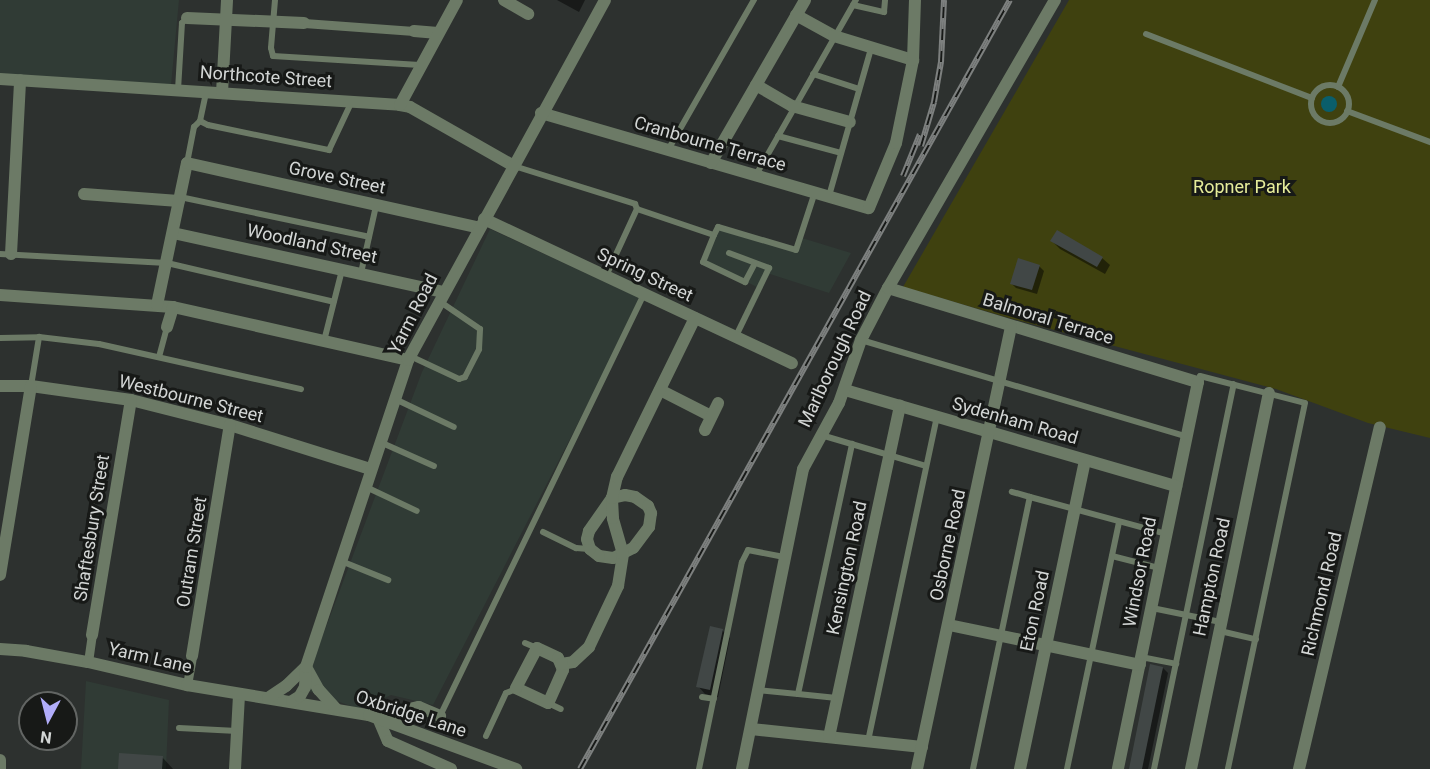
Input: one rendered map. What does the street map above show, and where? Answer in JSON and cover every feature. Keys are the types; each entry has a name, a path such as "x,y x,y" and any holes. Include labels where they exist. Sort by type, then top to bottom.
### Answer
{"street":[{"path":"222,93 227,0"},
{"path":"400,105 420,65 458,0"},
{"path":"504,0 528,14"},
{"name":"Yarm Road","path":"292,701 300,696 305,687 306,667 370,469 409,358 541,113 605,0"},
{"path":"711,163 805,0"},
{"path":"796,15 834,36 913,60 915,0"},
{"name":"Marlborough Road","path":"743,769 803,469 845,390 861,340 888,288 1055,0"},
{"path":"187,18 274,21 438,33"},
{"name":"Cranbourne Terrace","path":"541,113 869,208 896,143 913,60"},
{"name":"Northcote Street","path":"0,79 400,105 410,107 514,166"},
{"path":"5,254 21,80"},
{"path":"756,85 794,106 850,122"},
{"path":"157,305 187,164"},
{"name":"Grove Street","path":"187,164 376,206 482,223"},
{"path":"84,194 180,199"},
{"name":"Spring Street","path":"482,223 644,294 792,363"},
{"name":"Woodland Street","path":"173,233 361,273 441,296"},
{"name":"Balmoral Terrace","path":"888,288 1198,382"},
{"path":"0,295 173,307 409,358"},
{"path":"166,327 173,307"},
{"path":"561,664 573,662 589,647 618,586 622,554 613,518 612,498 617,477 695,318"},
{"name":"Osborne Road","path":"917,769 1011,327"},
{"name":"Windsor Road","path":"1118,769 1198,382"},
{"name":"Westbourne Street","path":"0,386 31,386 131,400 230,425 370,469"},
{"path":"0,576 31,386"},
{"path":"660,390 711,416"},
{"name":"Sydenham Road","path":"845,390 1176,486"},
{"name":"Hampton Road","path":"1191,769 1269,393"},
{"name":"Shaftesbury Street","path":"88,662 131,400"},
{"path":"705,430 718,403"},
{"name":"Kensington Road","path":"829,737 900,406"},
{"name":"Outram Street","path":"187,685 201,612 230,425"},
{"name":"Richmond Road","path":"1299,769 1380,427"},
{"name":"Eton Road","path":"1020,769 1084,461"},
{"path":"625,495 635,497 643,501 651,513 645,536 633,548 613,558 599,556 590,549 587,539 589,531 612,498 625,495"},
{"path":"949,625 1091,656 1140,661"},
{"path":"537,648 558,658 563,670 548,703 516,688 537,648"},
{"name":"Yarm Lane","path":"0,650 26,651 88,662 187,685 292,701"},
{"path":"306,667 319,690 336,709"},
{"name":"Yarm Road","path":"268,698 286,686 306,667"},
{"path":"235,769 239,694"},
{"name":"Oxbridge Lane","path":"292,701 378,718 516,769"},
{"path":"392,723 401,711 419,707 440,716"},
{"path":"378,718 388,741 451,769"},
{"path":"751,729 922,747"},
{"path":"0,760 0,769"}],"lane":[{"path":"275,0 271,48 273,56 420,65"},
{"path":"668,150 754,0"},
{"path":"756,176 854,2 884,12 885,0"},
{"path":"1338,87 1375,0"},
{"path":"178,90 182,23 187,18"},
{"path":"1146,34 1312,98"},
{"path":"829,196 871,48"},
{"path":"813,74 859,88"},
{"path":"1338,87 1346,95 1347,111 1339,120 1326,122 1315,116 1312,111 1312,98 1320,88 1338,87"},
{"path":"187,164 194,127 200,121 206,92"},
{"path":"200,121 208,126 329,150 351,101"},
{"path":"1347,111 1430,142"},
{"path":"778,136 841,153"},
{"path":"514,166 635,204 637,210 606,277"},
{"path":"755,262 745,282 703,262 718,227 796,250 814,192"},
{"path":"180,199 369,237"},
{"path":"361,273 376,206"},
{"path":"637,210 714,235"},
{"path":"729,253 769,268 736,336"},
{"path":"5,254 166,263 334,302"},
{"path":"324,341 342,269"},
{"path":"440,716 644,294"},
{"path":"409,358 459,379 465,376 479,349 481,331 441,296"},
{"path":"159,357 166,327"},
{"path":"31,386 39,337"},
{"path":"0,338 39,337 99,344 301,389"},
{"path":"861,340 1187,436"},
{"path":"1198,382 1200,376 1305,403 1228,769"},
{"path":"1154,769 1234,384"},
{"path":"394,399 454,427"},
{"path":"868,741 937,417"},
{"path":"821,435 926,466"},
{"path":"380,441 434,466"},
{"path":"798,694 852,444"},
{"path":"365,486 417,511"},
{"path":"1012,492 1166,534"},
{"path":"973,769 1030,497"},
{"path":"1067,769 1119,522"},
{"path":"543,532 576,548 590,549"},
{"path":"699,769 742,562 748,550 785,557"},
{"path":"1112,556 1159,568"},
{"path":"340,560 388,580"},
{"path":"1151,608 1187,616 1256,639"},
{"path":"525,643 537,648"},
{"path":"1140,661 1176,664"},
{"path":"486,736 506,693 516,688"},
{"path":"758,690 837,698"},
{"path":"702,697 714,699"},
{"path":"548,703 561,710"},
{"path":"179,728 237,731"}],"shaded area":[{"path":"0,0 179,0 171,85 0,76"},
{"path":"490,229 642,299 433,705 391,695 359,709 306,690 317,651 422,372"},
{"path":"718,229 797,251 802,238 851,253 829,293 770,274 761,289 704,261"},
{"path":"86,681 169,700 166,769 81,769"}],"green space":[{"name":"Ropner Park","path":"1069,0 1430,0 1430,438 1368,423 1276,389 1013,319 903,287"}],"water":[{"path":"1329,96 1337,104 1329,112 1321,104"}],"building":[{"path":"1057,230 1103,257 1097,267 1050,241"},
{"path":"1018,258 1040,265 1032,290 1010,284"},
{"path":"710,626 723,629 710,690 696,687"},
{"path":"1150,664 1163,667 1142,769 1129,769"},
{"path":"119,753 163,756 162,769 118,769"}],"railway":[{"path":"921,146 934,102 941,62 944,0"},
{"path":"580,769 1010,0"},
{"path":"903,176 920,134"}]}
